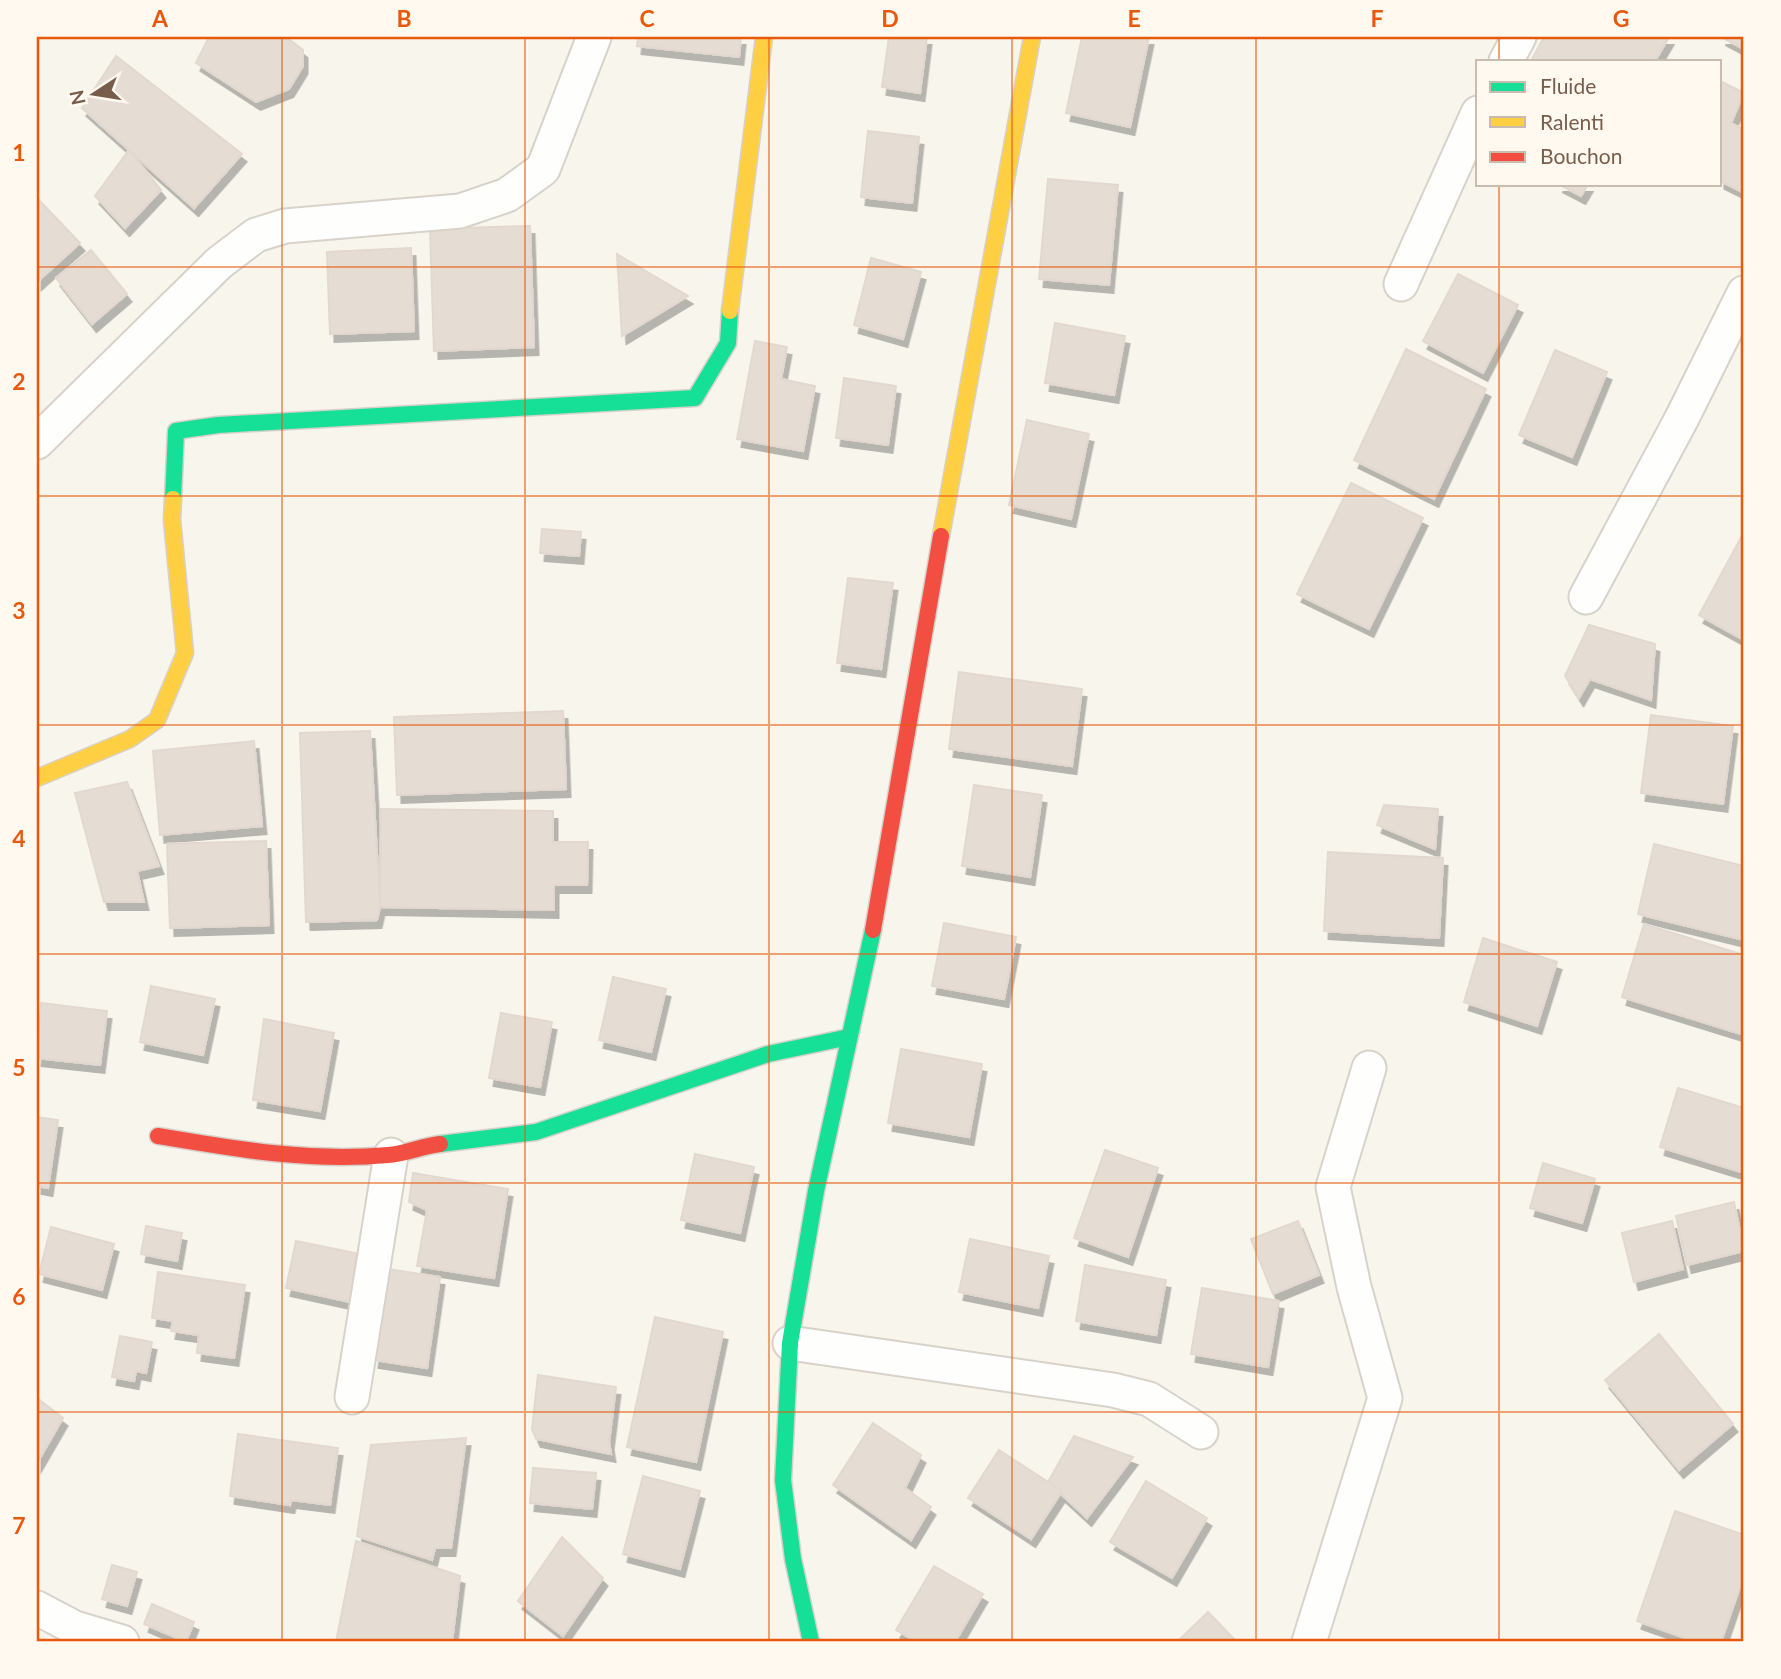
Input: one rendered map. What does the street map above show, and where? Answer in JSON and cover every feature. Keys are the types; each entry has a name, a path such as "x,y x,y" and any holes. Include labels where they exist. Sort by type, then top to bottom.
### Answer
{"street":[{"path":"37,442 219,263 256,235 285,226 460,211 507,195 543,169 594,37"},
{"path":"37,778 130,740 157,720 185,653 172,520 176,431 218,425 695,398 728,343 732,282 764,37"},
{"path":"811,1642 793,1559 783,1480 784,1414 790,1343 816,1191 883,882 922,641 1032,37"},
{"path":"1507,60 1519,37"},
{"path":"1401,284 1476,117"},
{"path":"1586,597 1682,418 1744,293"},
{"path":"158,1136 267,1156 330,1158 391,1155 426,1146 536,1132 768,1055 849,1037"},
{"path":"1309,1642 1385,1398 1354,1287 1333,1187 1369,1068"},
{"path":"352,1397 391,1155"},
{"path":"790,1343 1113,1390 1149,1399 1201,1432"},
{"path":"37,1608 75,1628 122,1642"}],"building":[{"path":"209,37 286,37 303,50 303,66 289,89 256,102 196,63"},
{"path":"638,37 741,37 739,57 637,46"},
{"path":"889,37 927,37 920,93 882,87"},
{"path":"1082,37 1149,37 1130,127 1066,113"},
{"path":"1544,37 1669,37 1656,60 1532,60"},
{"path":"1721,37 1744,37 1744,49"},
{"path":"116,56 242,154 194,208 82,108"},
{"path":"1722,82 1744,93 1731,123 1744,130 1744,193 1722,182"},
{"path":"868,131 919,137 912,203 861,197"},
{"path":"129,150 161,190 125,228 95,196"},
{"path":"1048,179 1118,185 1109,285 1039,279"},
{"path":"1562,186 1587,186 1581,196"},
{"path":"37,198 80,243 37,282"},
{"path":"530,226 534,347 434,351 430,229"},
{"path":"411,248 414,331 330,334 327,252"},
{"path":"91,250 127,294 92,324 56,278"},
{"path":"617,254 688,296 622,336"},
{"path":"871,258 921,272 903,339 854,325"},
{"path":"1458,274 1518,305 1483,373 1423,341"},
{"path":"1055,323 1125,336 1114,395 1045,383"},
{"path":"755,341 787,347 781,379 815,386 803,451 737,439"},
{"path":"1406,349 1486,389 1434,499 1354,460"},
{"path":"1555,350 1607,372 1572,457 1519,435"},
{"path":"844,378 896,386 888,445 836,438"},
{"path":"1027,420 1089,434 1071,519 1009,505"},
{"path":"1351,483 1423,518 1369,629 1297,594"},
{"path":"542,529 581,532 579,556 540,553"},
{"path":"1744,532 1744,640 1699,615"},
{"path":"848,578 893,583 881,669 837,663"},
{"path":"1589,625 1655,644 1651,700 1590,679 1579,698 1565,676"},
{"path":"959,672 1082,689 1072,766 949,749"},
{"path":"563,711 566,789 397,795 394,717"},
{"path":"1651,715 1733,726 1723,804 1641,793"},
{"path":"370,731 380,907 377,920 306,922 300,733"},
{"path":"254,741 262,826 160,835 153,751"},
{"path":"127,782 159,866 137,871 144,902 104,902 75,793"},
{"path":"974,785 1042,795 1030,877 962,866"},
{"path":"1384,805 1438,809 1435,849 1377,825"},
{"path":"381,809 553,811 553,842 588,842 587,885 554,885 554,910 380,907"},
{"path":"266,841 269,925 170,928 167,844"},
{"path":"1654,844 1744,866 1744,940 1638,914"},
{"path":"1328,852 1443,858 1439,938 1324,931"},
{"path":"944,923 1016,937 1004,999 932,986"},
{"path":"1644,924 1744,955 1744,1035 1622,997"},
{"path":"1483,938 1557,962 1537,1026 1464,1002"},
{"path":"613,977 666,989 651,1052 599,1040"},
{"path":"151,986 215,999 203,1055 140,1042"},
{"path":"41,1003 107,1011 100,1065 37,1058"},
{"path":"501,1013 552,1022 540,1087 489,1078"},
{"path":"264,1019 334,1033 320,1111 253,1100"},
{"path":"901,1049 982,1064 969,1137 888,1123"},
{"path":"1678,1088 1744,1108 1744,1173 1660,1147"},
{"path":"37,1117 58,1120 48,1188 37,1186"},
{"path":"1105,1150 1158,1168 1128,1257 1074,1238"},
{"path":"695,1154 754,1167 740,1233 681,1220"},
{"path":"1543,1163 1595,1179 1582,1223 1530,1208"},
{"path":"413,1173 508,1189 494,1278 417,1266 427,1210 409,1202"},
{"path":"1734,1202 1744,1251 1687,1265 1676,1216"},
{"path":"1298,1221 1319,1275 1273,1294 1251,1239"},
{"path":"1672,1221 1683,1269 1634,1282 1622,1233"},
{"path":"146,1226 182,1233 177,1261 141,1254"},
{"path":"51,1227 114,1244 102,1290 39,1274"},
{"path":"970,1239 1049,1256 1038,1308 959,1292"},
{"path":"296,1241 360,1254 350,1302 286,1288"},
{"path":"1085,1265 1166,1280 1156,1335 1076,1321"},
{"path":"388,1269 440,1277 427,1368 374,1360"},
{"path":"158,1272 245,1285 234,1358 197,1353 199,1335 171,1331 173,1321 152,1318"},
{"path":"1202,1288 1279,1301 1268,1367 1191,1354"},
{"path":"655,1317 723,1332 696,1462 627,1447"},
{"path":"1659,1334 1733,1424 1679,1470 1605,1380"},
{"path":"120,1336 152,1342 146,1373 136,1371 134,1381 112,1377"},
{"path":"538,1375 616,1387 609,1442 611,1454 536,1439 532,1429"},
{"path":"37,1398 63,1418 37,1463"},
{"path":"873,1423 921,1455 905,1488 931,1507 911,1540 833,1485"},
{"path":"238,1434 338,1448 330,1505 291,1500 290,1505 230,1496"},
{"path":"1074,1436 1133,1457 1087,1518 1048,1482"},
{"path":"466,1438 451,1548 435,1548 432,1560 357,1536 371,1445"},
{"path":"999,1450 1062,1491 1031,1539 968,1498"},
{"path":"533,1468 596,1473 592,1509 530,1503"},
{"path":"643,1476 700,1491 680,1569 623,1554"},
{"path":"1146,1481 1207,1518 1172,1578 1110,1542"},
{"path":"1675,1511 1744,1535 1744,1575 1721,1642 1696,1642 1637,1621"},
{"path":"562,1537 603,1578 563,1636 518,1601"},
{"path":"356,1541 460,1576 452,1642 336,1642"},
{"path":"112,1565 137,1572 127,1606 102,1599"},
{"path":"934,1566 983,1594 955,1642 917,1642 896,1630"},
{"path":"152,1604 194,1622 186,1642 144,1624"},
{"path":"1208,1612 1237,1642 1177,1642"}],"traffic: fast":[{"path":"173,499 176,431 218,425 695,398 728,343 730,311"},
{"path":"811,1642 793,1559 783,1480 790,1343 816,1191 873,930"},
{"path":"440,1144 536,1132 768,1054 849,1037"}],"traffic: slow":[{"path":"730,311 764,37"},
{"path":"941,536 1032,37"},
{"path":"37,778 130,739 157,720 185,653 172,520 173,499"}],"traffic: jam":[{"path":"873,930 941,536"},
{"path":"158,1136 244,1150 330,1157 394,1154 440,1144"}]}
